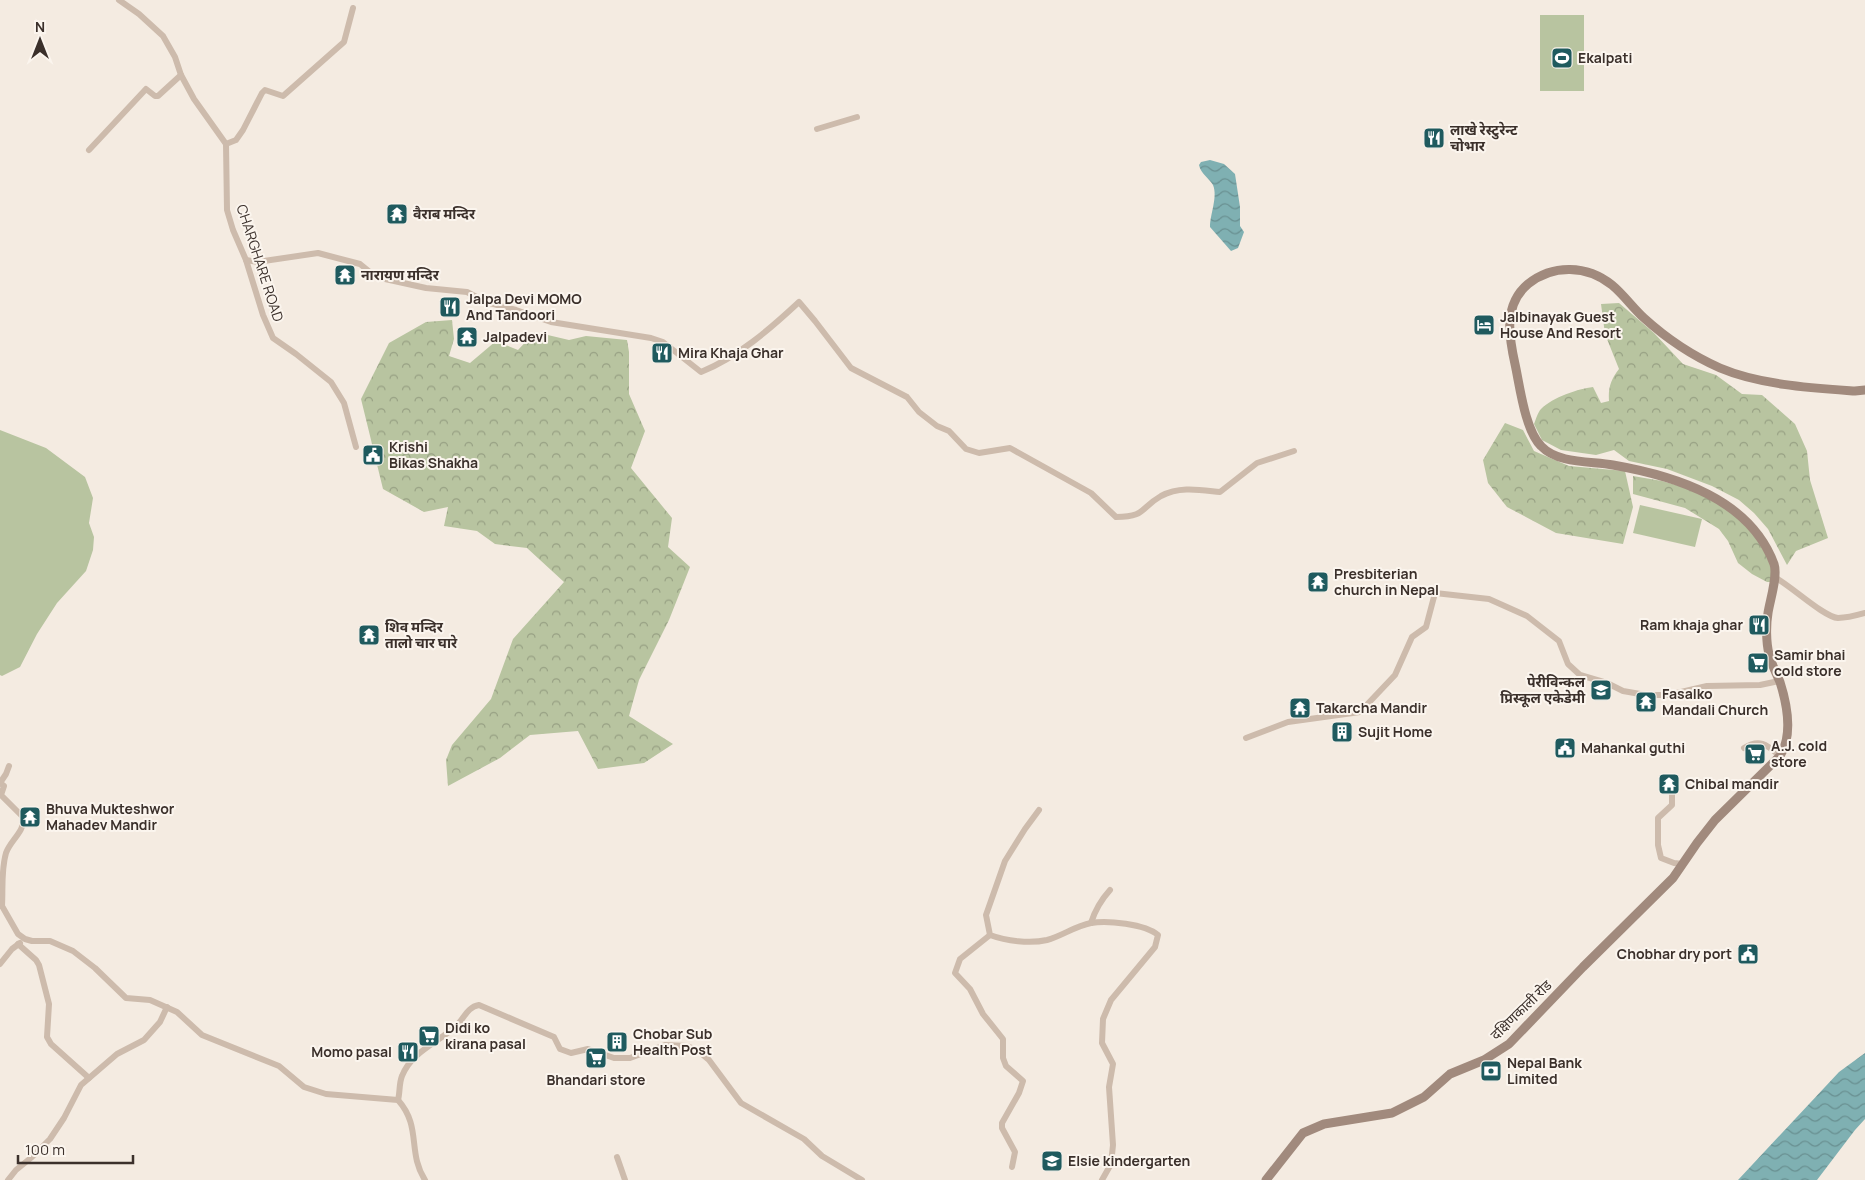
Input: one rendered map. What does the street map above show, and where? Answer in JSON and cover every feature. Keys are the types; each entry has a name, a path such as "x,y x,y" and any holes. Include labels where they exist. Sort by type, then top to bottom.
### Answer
{"main road":[{"path":"1780,756 1785,748 1788,732 1783,692 1769,654 1768,615 1773,584 1776,578 1776,568 1770,553 1743,518 1695,486 1657,474 1560,457 1542,448 1536,440 1529,423 1510,339 1510,318 1514,302 1522,290 1543,274 1557,269 1589,272 1612,285 1644,318 1691,353 1722,369 1762,380 1795,386 1855,391 1865,390"},
{"name":"दक्षिणकाली रोड","path":"1266,1180 1303,1133 1324,1124 1392,1113 1424,1097 1450,1074 1484,1060 1509,1044 1673,878 1696,843 1715,820 1780,756"}],"street":[{"path":"119,0 139,14 163,36 194,99 226,144 236,140 265,90 283,96 344,42 353,8"},
{"path":"89,150 146,89 155,96 158,96 181,75"},
{"path":"817,129 857,117"},
{"name":"CHARGHARE ROAD","path":"226,144 228,210 233,230 246,260 263,315 273,338 331,382 344,403 356,447"},
{"path":"246,260 257,262 318,252 360,264 376,277 426,288 467,292 486,302 551,322 657,340 663,342 701,372 722,364 776,323 799,302 816,320 851,368 907,397 919,412 937,426 949,431 966,449 979,453 1010,448 1091,493 1116,517 1140,514 1162,496 1186,488 1220,492 1257,463 1294,451"},
{"path":"1776,578 1788,584 1827,614 1838,618 1865,614"},
{"path":"1246,738 1288,722 1360,712 1395,674 1412,637 1426,626 1435,593 1489,599 1527,616 1559,641 1568,664 1580,674 1608,683 1623,691 1668,696 1707,686 1760,685 1779,681"},
{"path":"1744,748 1754,742 1760,742 1780,756"},
{"path":"8,766 6,774 0,783 4,786 1,795 24,818 24,824 7,851 4,864 1,906 18,934 32,941 50,941 73,951 95,968 126,998 150,1000 177,1012 202,1035 279,1066 304,1087 326,1094 398,1100"},
{"path":"1672,790 1672,805 1658,818 1658,850 1661,858 1683,864"},
{"path":"990,935 986,916 1005,862 1039,810"},
{"path":"1091,923 1094,911 1110,890"},
{"path":"990,935 1020,941 1047,940 1091,923 1144,927 1158,936 1155,947 1111,1000 1103,1019 1102,1042 1104,1050 1113,1064 1108,1088 1113,1145 1111,1164 1102,1180"},
{"path":"990,935 960,959 955,973 970,989 983,1014 1003,1039 1003,1058 1006,1066 1023,1081 1019,1093 1002,1123 1002,1128 1015,1152 1012,1167"},
{"path":"0,964 25,939"},
{"path":"18,944 36,960 38,965 49,1004 47,1037 51,1044 88,1078"},
{"path":"425,1180 418,1169 415,1156 416,1143 410,1116 398,1100 402,1077 412,1060 431,1043 457,1026 471,1008 479,1005 554,1037 560,1049 571,1053 588,1049 614,1058 630,1058 665,1045 687,1046 697,1050 709,1060 741,1102 804,1139 822,1156 862,1180"},
{"path":"8,1180 16,1170 50,1139 64,1118 81,1085 117,1054 144,1040 160,1022 167,1008"},
{"path":"617,1157 625,1180"}],"green space":[{"name":"Ekalpati","path":"1540,15 1584,15 1584,91 1540,91"},
{"path":"1619,303 1654,333 1683,364 1716,375 1742,394 1762,395 1795,424 1807,451 1810,480 1828,538 1796,551 1787,565 1768,529 1754,513 1739,500 1712,486 1667,469 1629,461 1614,450 1596,455 1561,450 1542,440 1534,424 1540,410 1552,401 1573,392 1593,387 1601,403 1609,401 1611,384 1619,369 1605,334 1601,304"},
{"path":"452,320 454,339 449,356 470,363 496,341 518,350 535,332 569,340 586,336 627,340 629,352 629,394 645,431 631,468 672,518 668,547 690,567 669,620 639,680 629,716 673,744 644,763 598,769 578,731 530,735 500,758 448,786 446,760 452,745 491,699 513,639 564,582 527,548 495,544 477,531 444,526 448,507 424,512 383,489 361,399 389,343 426,322"},
{"path":"1505,423 1523,430 1534,451 1569,466 1625,471 1633,507 1623,544 1556,533 1507,507 1488,483 1483,460"},
{"path":"0,430 46,448 85,477 93,498 89,523 94,537 93,550 86,571 57,603 37,634 20,667 2,676 0,675"},
{"path":"1633,476 1662,481 1690,489 1743,515 1769,550 1775,582 1767,582 1752,574 1738,563 1728,541 1719,529 1685,508 1633,494"},
{"path":"1640,505 1702,519 1695,547 1633,533"}],"water":[{"path":"1210,160 1224,164 1235,174 1240,207 1240,226 1244,232 1238,248 1231,251 1210,227 1214,190 1213,185 1201,171 1199,165 1201,162"},
{"path":"1865,1053 1865,1119 1817,1180 1738,1180 1839,1072"}],"place":[{"name":"Ekalpati","path":"1562,58"},
{"name":"लाखे रेस्टुरेन्ट चोभार","path":"1434,138"},
{"name":"वैराब मन्दिर","path":"397,214"},
{"name":"नारायण मन्दिर","path":"345,275"},
{"name":"Jalpa Devi MOMO And Tandoori","path":"450,307"},
{"name":"Jalbinayak Guest House And Resort","path":"1484,325"},
{"name":"Jalpadevi","path":"467,337"},
{"name":"Mira Khaja Ghar","path":"662,353"},
{"name":"Krishi Bikas Shakha","path":"373,455"},
{"name":"Presbiterian church in Nepal","path":"1318,582"},
{"name":"Ram khaja ghar","path":"1759,625"},
{"name":"शिव मन्दिर तालो चार घारे","path":"369,635"},
{"name":"Samir bhai cold store","path":"1758,663"},
{"name":"पेरीविन्कल प्रिस्कूल एकेडेमी","path":"1601,690"},
{"name":"Fasalko Mandali Church","path":"1646,702"},
{"name":"Takarcha Mandir","path":"1300,708"},
{"name":"Sujit Home","path":"1342,732"},
{"name":"Mahankal guthi","path":"1565,748"},
{"name":"A.J. cold store","path":"1755,754"},
{"name":"Chibal mandir","path":"1669,784"},
{"name":"Bhuva Mukteshwor Mahadev Mandir","path":"30,817"},
{"name":"Chobhar dry port","path":"1748,954"},
{"name":"Didi ko kirana pasal","path":"429,1036"},
{"name":"Chobar Sub Health Post","path":"617,1042"},
{"name":"Momo pasal","path":"408,1052"},
{"name":"Bhandari store","path":"596,1058"},
{"name":"Nepal Bank Limited","path":"1491,1071"},
{"name":"Elsie kindergarten","path":"1052,1161"}]}
